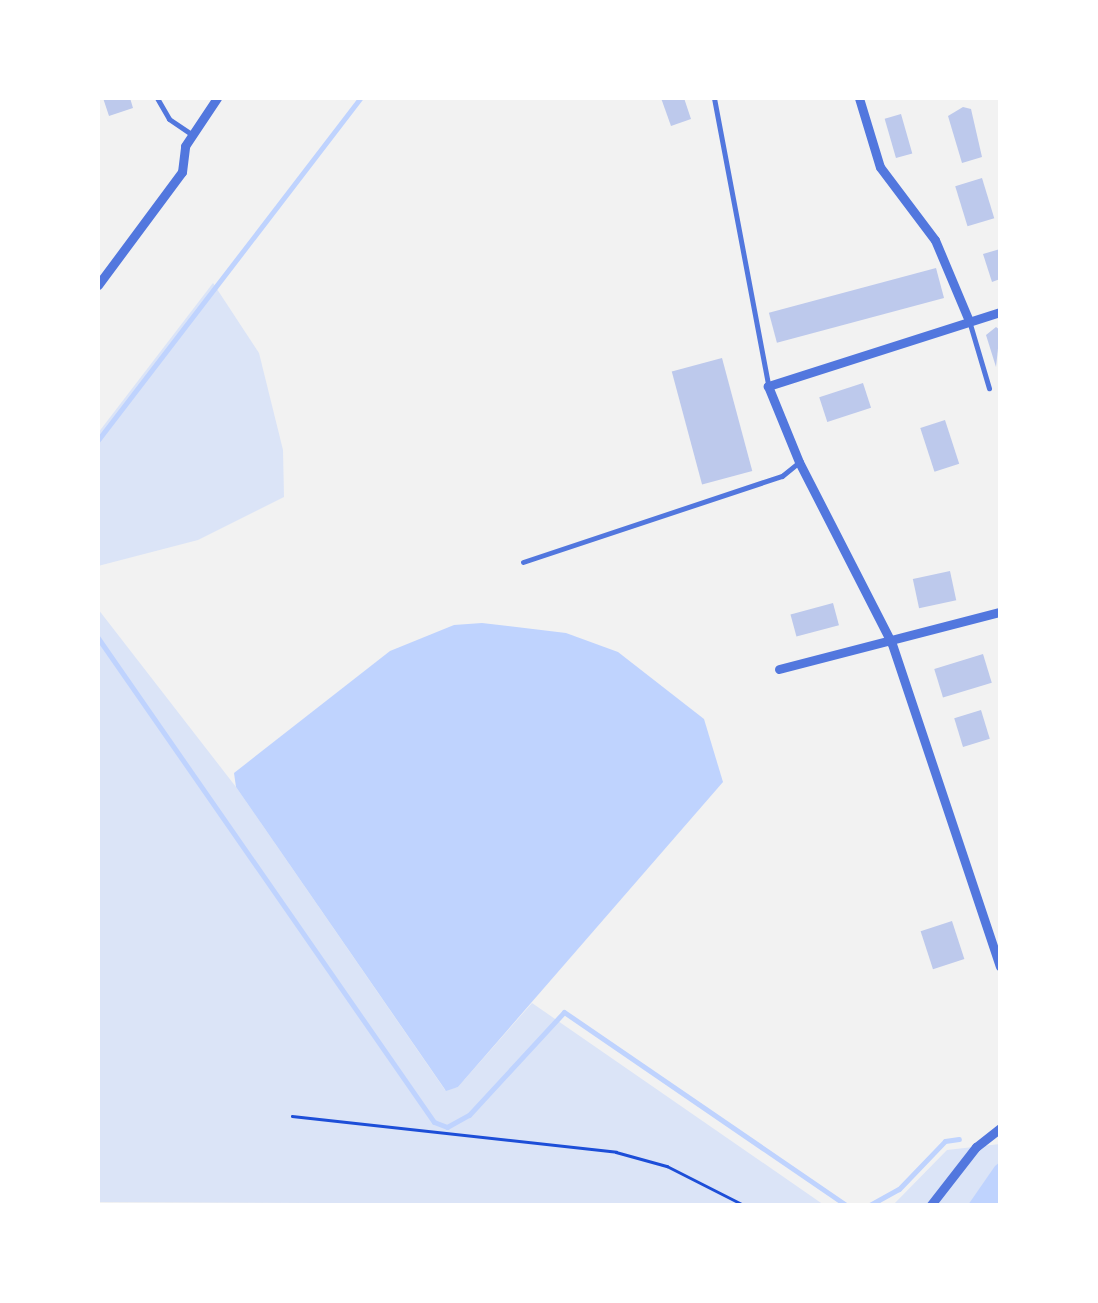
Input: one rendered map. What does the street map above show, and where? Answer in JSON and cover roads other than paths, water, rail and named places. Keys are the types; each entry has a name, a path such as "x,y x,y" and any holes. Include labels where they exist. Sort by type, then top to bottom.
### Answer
{"street":[{"path":"100,277 182,172 191,134 217,98"},
{"path":"858,98 880,167 935,240 969,321"},
{"path":"1000,312 768,386 798,462 892,644 1000,966"},
{"path":"779,669 892,644 1000,612"},
{"path":"930,1206 976,1147 1000,1128"}],"lane":[{"path":"156,98 170,119 191,134"},
{"path":"714,98 768,386"},
{"path":"969,321 989,388"},
{"path":"523,562 782,476 798,462"}],"water":[{"path":"482,623 566,633 618,652 704,719 723,782 458,1087 446,1091 236,787 234,773 390,651 454,625"},
{"path":"1000,1162 1000,1205 968,1205 995,1166"}],"waterway":[{"path":"98,440 360,98"},
{"path":"98,638 434,1122 447,1127 469,1115 564,1012 847,1206"},
{"path":"868,1206 899,1189 945,1141 959,1139"}]}
